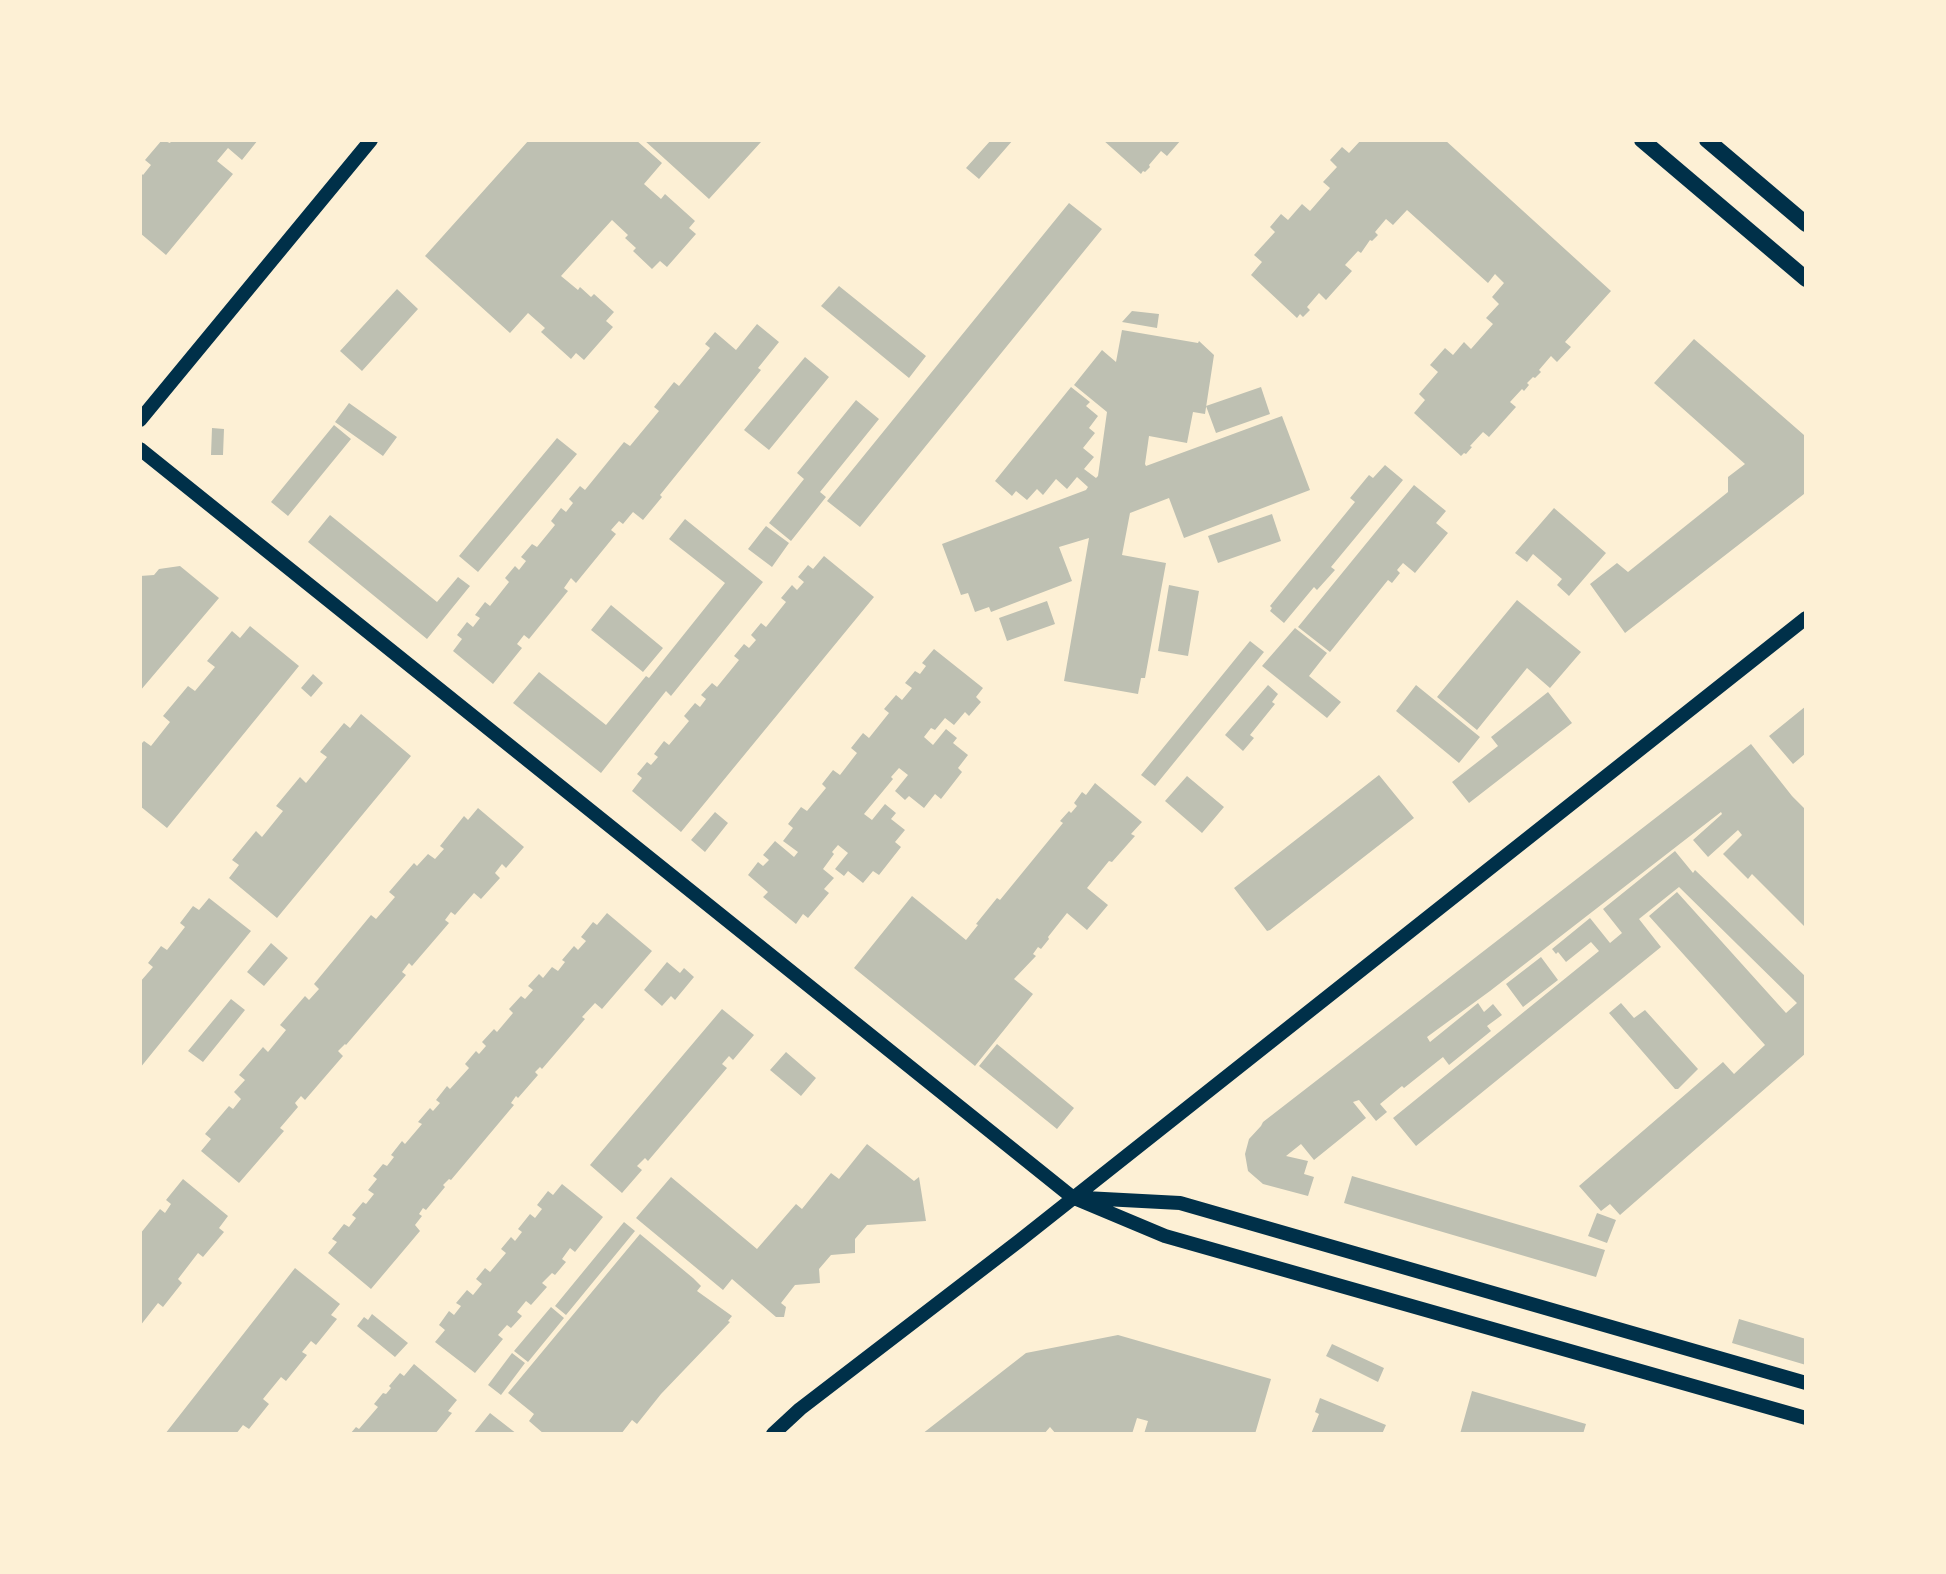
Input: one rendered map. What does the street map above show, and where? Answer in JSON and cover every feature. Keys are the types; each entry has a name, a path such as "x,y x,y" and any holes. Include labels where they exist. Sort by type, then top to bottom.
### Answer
{"main road":[{"path":"1642,140 1806,279"},
{"path":"1707,140 1806,224"}],"street":[{"path":"140,420 371,140"},
{"path":"140,449 1072,1197 1165,1236 1806,1418"},
{"path":"773,1434 800,1409 1019,1241 1806,618"},
{"path":"1072,1197 1180,1203 1806,1383"}],"building":[{"path":"162,140 170,143 172,140 258,140 242,160 228,148 217,161 233,174 166,255 140,233 140,172 143,175 151,165 145,160"},
{"path":"529,140 636,140 662,163 644,184 661,199 665,194 695,221 689,228 696,234 667,267 660,261 652,269 633,251 636,248 625,238 628,235 612,220 561,276 578,290 580,287 591,297 594,294 614,312 606,321 613,327 584,360 576,353 571,359 541,332 545,328 528,313 510,333 425,256"},
{"path":"644,140 759,140 761,142 709,199"},
{"path":"991,140 1013,140 979,179 966,168"},
{"path":"1103,140 1181,140 1167,156 1161,151 1141,174"},
{"path":"1361,140 1445,140 1611,291 1565,342 1571,347 1557,362 1551,356 1539,370 1541,372 1510,402 1516,407 1489,437 1483,432 1461,456 1414,413 1425,400 1419,394 1438,372 1430,365 1445,348 1453,355 1464,342 1471,349 1493,324 1486,318 1499,304 1492,297 1504,283 1495,274 1488,283 1407,210 1393,225 1386,219 1375,232 1378,235 1345,265 1352,271 1326,300 1319,293 1303,317 1300,314 1297,318 1251,275 1262,262 1254,255 1275,232 1270,227 1281,214 1288,220 1302,204 1310,211 1330,188 1323,182 1337,167 1330,160 1342,147 1349,153"},
{"path":"1069,203 1102,229 860,527 827,501"},
{"path":"839,286 926,356 909,378 821,306"},
{"path":"397,289 418,309 362,371 340,351"},
{"path":"1132,311 1159,314 1157,328 1122,322"},
{"path":"757,324 779,342 758,368 761,370 643,520 633,512 623,524 619,521 611,530 616,534 576,583 571,578 564,588 568,591 529,639 524,635 517,644 522,648 493,684 453,651 462,639 457,635 467,622 473,627 480,618 475,615 485,602 490,606 509,582 505,578 515,566 519,570 526,561 521,557 532,544 537,547 555,525 551,521 561,508 566,512 573,503 569,499 580,486 585,490 624,442 630,446 659,411 654,407 674,382 679,386 710,348 705,344 715,332 736,350"},
{"path":"1122,330 1199,341 1214,355 1205,414 1193,412 1187,443 1149,436 1146,466 1282,416 1310,490 1184,538 1169,498 1130,513 1122,555 1166,563 1145,678 1141,678 1138,694 1064,681 1089,538 1059,547 1072,581 991,612 989,607 975,612 968,593 961,595 942,544 1086,490 1088,487 1077,477 1067,489 1056,479 1043,495 1037,489 1027,500 1016,491 1012,496 995,481 1071,387 1090,402 1086,406 1098,416 1089,428 1095,433 1083,448 1094,457 1084,469 1096,478 1098,476 1107,412 1074,385 1102,350 1116,362"},
{"path":"1694,339 1804,435 1804,494 1625,633 1590,584 1617,563 1628,572 1728,492 1728,477 1745,464 1654,383"},
{"path":"805,357 829,377 769,450 744,430"},
{"path":"1261,387 1270,414 1216,433 1206,406"},
{"path":"856,400 879,419 820,492 826,497 791,541 769,523 804,479 797,473"},
{"path":"349,403 397,437 383,456 335,422"},
{"path":"334,425 351,439 288,516 271,502"},
{"path":"212,428 224,429 223,455 211,455"},
{"path":"557,438 577,454 478,572 459,556"},
{"path":"1385,465 1403,480 1331,567 1335,570 1317,590 1314,587 1284,623 1270,611 1270,606 1355,502 1350,498 1369,475 1373,478"},
{"path":"1414,485 1446,511 1436,523 1448,533 1415,573 1403,563 1392,583 1388,580 1330,652 1298,627"},
{"path":"1554,508 1606,553 1569,596 1557,585 1562,579 1533,554 1527,562 1515,553"},
{"path":"1272,514 1281,541 1218,563 1208,536"},
{"path":"330,515 437,602 458,577 470,586 427,639 308,542"},
{"path":"685,519 763,582 671,696 666,691 601,773 513,703 539,672 606,725 646,676 649,678 725,583 669,539"},
{"path":"766,526 789,543 772,567 748,549"},
{"path":"824,556 874,597 681,832 632,791 642,778 637,774 647,762 651,765 658,757 654,754 664,741 669,745 689,721 684,716 695,703 700,707 706,699 701,695 712,683 717,687 739,660 734,656 744,644 749,648 756,640 751,635 761,623 766,627 786,602 781,598 792,585 797,590 804,582 798,577 808,565 813,569"},
{"path":"180,566 219,598 140,691 140,576 154,575 159,569"},
{"path":"1169,585 1199,591 1188,656 1158,651"},
{"path":"1517,600 1581,652 1550,688 1527,668 1477,730 1437,697"},
{"path":"1047,601 1055,624 1007,641 999,618"},
{"path":"611,605 663,648 643,672 591,630"},
{"path":"250,626 299,666 167,828 140,806 140,745 144,741 151,746 170,722 163,716 188,686 195,691 215,667 207,661 232,631 240,638"},
{"path":"1295,628 1327,653 1309,676 1341,702 1327,718 1262,666"},
{"path":"1250,641 1264,652 1155,786 1141,775"},
{"path":"934,649 983,688 976,697 981,702 969,716 965,712 954,725 945,718 924,737 933,745 946,729 957,738 953,743 968,755 958,768 962,772 941,799 935,794 924,808 909,796 905,800 895,791 908,775 899,768 864,814 872,820 885,804 896,813 891,819 905,830 895,842 901,847 879,875 873,871 863,883 848,871 844,876 835,869 848,853 838,845 823,869 834,878 824,889 829,893 808,918 803,914 796,924 763,897 768,892 748,875 758,862 763,866 769,860 763,855 775,841 794,857 798,852 783,841 793,828 788,824 801,807 807,811 826,788 822,784 833,770 840,775 857,753 851,748 863,733 869,738 889,713 884,709 896,695 902,700 912,688 905,683 915,671 920,674 926,666 922,663"},
{"path":"313,674 323,683 311,697 301,688"},
{"path":"1268,685 1278,694 1272,702 1275,704 1250,735 1254,738 1243,751 1225,735"},
{"path":"1416,685 1480,737 1459,763 1396,711"},
{"path":"1548,692 1572,723 1469,803 1452,782 1498,746 1491,737"},
{"path":"1806,706 1806,753 1793,764 1769,736"},
{"path":"361,714 411,756 277,918 229,878 239,865 232,860 256,831 262,837 283,811 276,806 300,777 306,783 327,757 320,752 344,723 350,728"},
{"path":"1751,744 1806,810 1806,928 1752,874 1748,879 1723,854 1742,835 1738,830 1708,857 1693,840 1721,812 1427,1037 1430,1042 1478,1003 1484,1012 1493,1004 1502,1015 1487,1026 1491,1031 1449,1065 1443,1057 1404,1088 1402,1086 1380,1104 1387,1112 1376,1121 1359,1100 1353,1102 1366,1118 1314,1160 1301,1144 1286,1156 1308,1161 1304,1174 1314,1177 1308,1196 1263,1184 1248,1171 1245,1154 1249,1139 1263,1122"},
{"path":"1379,775 1414,818 1267,931 1234,888"},
{"path":"1187,776 1224,807 1202,833 1165,801"},
{"path":"1095,783 1142,822 1131,834 1135,836 1087,888 1108,905 1087,930 1067,913 1041,949 1038,947 1033,954 1036,956 1014,979 1033,994 975,1066 854,968 912,896 966,940 997,898 1000,900 1063,823 1060,821 1077,806 1074,803 1082,792 1086,795"},
{"path":"478,808 524,847 506,868 502,864 495,873 500,878 481,899 474,893 455,915 451,912 445,920 449,923 412,966 409,963 402,972 406,975 338,1051 343,1056 305,1100 301,1096 295,1103 298,1107 280,1128 284,1131 239,1183 201,1151 211,1139 205,1134 229,1106 233,1109 241,1099 234,1092 245,1080 239,1075 263,1047 268,1052 286,1030 280,1025 305,996 309,1000 319,989 314,984 371,915 376,919 395,897 389,892 414,863 417,866 428,854 435,859 444,849 440,846 464,816 468,820"},
{"path":"715,812 728,823 705,852 691,840"},
{"path":"1675,851 1693,873 1695,870 1806,977 1806,1053 1620,1215 1610,1204 1601,1211 1579,1186 1723,1062 1734,1074 1765,1045 1649,916 1677,892 1786,1013 1797,1003 1679,887 1639,919 1661,947 1416,1146 1393,1118 1599,951 1591,942 1566,962 1552,949 1590,918 1610,943 1622,933 1603,909"},
{"path":"209,898 251,931 140,1068 140,982 153,967 148,963 161,946 167,950 185,927 180,923 193,906 199,910"},
{"path":"607,913 652,951 602,1009 595,1003 542,1069 540,1067 535,1072 538,1075 518,1098 516,1096 511,1103 514,1105 451,1180 443,1185 445,1187 426,1210 423,1208 419,1214 422,1216 415,1225 420,1231 371,1289 328,1253 337,1242 332,1239 344,1224 349,1227 356,1218 352,1215 374,1194 368,1190 377,1179 373,1176 383,1164 387,1166 394,1157 391,1155 422,1124 418,1122 430,1108 433,1111 440,1103 436,1100 447,1086 450,1089 469,1068 465,1064 476,1051 479,1054 486,1046 482,1042 494,1029 497,1032 513,1013 509,1009 521,996 525,999 533,990 528,986 539,974 543,978 552,967 558,971 565,962 562,960 574,946 578,950 586,941 581,937 593,922 597,925"},
{"path":"271,943 288,958 264,986 247,972"},
{"path":"1541,957 1558,980 1523,1007 1506,984"},
{"path":"667,962 680,973 684,968 694,977 675,1000 671,996 662,1006 644,990"},
{"path":"231,999 245,1010 203,1062 188,1051"},
{"path":"1621,1003 1634,1018 1645,1010 1698,1069 1678,1089 1609,1013"},
{"path":"722,1009 754,1035 733,1060 729,1056 722,1064 727,1068 648,1161 645,1158 637,1166 642,1170 622,1193 590,1165"},
{"path":"997,1044 1074,1108 1057,1129 979,1066"},
{"path":"786,1052 816,1078 801,1096 770,1070"},
{"path":"867,1144 914,1181 919,1177 926,1221 867,1225 855,1239 855,1253 831,1255 819,1269 820,1283 795,1285 781,1303 786,1307 784,1317 776,1317 732,1279 723,1290 636,1218 671,1177 757,1249 796,1204 802,1209 831,1173 839,1179"},
{"path":"1352,1176 1605,1250 1596,1277 1344,1203"},
{"path":"183,1179 228,1216 219,1228 224,1232 203,1257 198,1253 178,1279 182,1283 163,1307 158,1303 140,1326 140,1234 160,1209 165,1213 171,1204 166,1200"},
{"path":"562,1184 603,1217 575,1252 570,1248 562,1259 566,1262 555,1275 552,1273 542,1283 547,1287 531,1305 526,1301 517,1312 522,1316 511,1328 507,1325 498,1335 503,1339 475,1373 435,1342 445,1330 439,1325 449,1311 454,1315 461,1306 456,1303 467,1290 473,1295 482,1284 476,1279 485,1268 490,1272 506,1253 501,1249 511,1237 515,1241 522,1232 518,1229 530,1214 535,1218 542,1209 537,1205 548,1191 553,1195"},
{"path":"1597,1213 1616,1220 1607,1243 1588,1236"},
{"path":"624,1222 635,1231 566,1315 555,1306"},
{"path":"640,1234 701,1286 697,1291 732,1316 730,1322 661,1394 637,1424 632,1420 621,1434 544,1434 529,1421 534,1414 508,1393"},
{"path":"295,1268 340,1304 331,1315 337,1319 316,1345 311,1341 302,1352 307,1355 286,1381 281,1377 263,1399 269,1404 249,1429 243,1425 236,1434 165,1434"},
{"path":"551,1307 564,1318 528,1362 514,1351"},
{"path":"372,1314 408,1343 395,1357 357,1326 364,1317 368,1320"},
{"path":"1739,1319 1806,1339 1806,1365 1732,1343"},
{"path":"1118,1335 1271,1379 1255,1434 1144,1434 1148,1421 1137,1418 1132,1434 1056,1434 1050,1427 1044,1434 922,1434 1026,1353"},
{"path":"1332,1344 1384,1368 1378,1382 1326,1356"},
{"path":"512,1353 525,1363 501,1395 488,1385"},
{"path":"414,1364 457,1400 448,1411 452,1413 435,1434 350,1434 356,1427 359,1429 378,1407 374,1404 383,1393 386,1394 400,1373 404,1376"},
{"path":"1472,1391 1586,1424 1583,1434 1460,1434"},
{"path":"1320,1398 1386,1425 1382,1434 1311,1434 1319,1414 1315,1412"},
{"path":"490,1413 517,1434 473,1434"}]}
